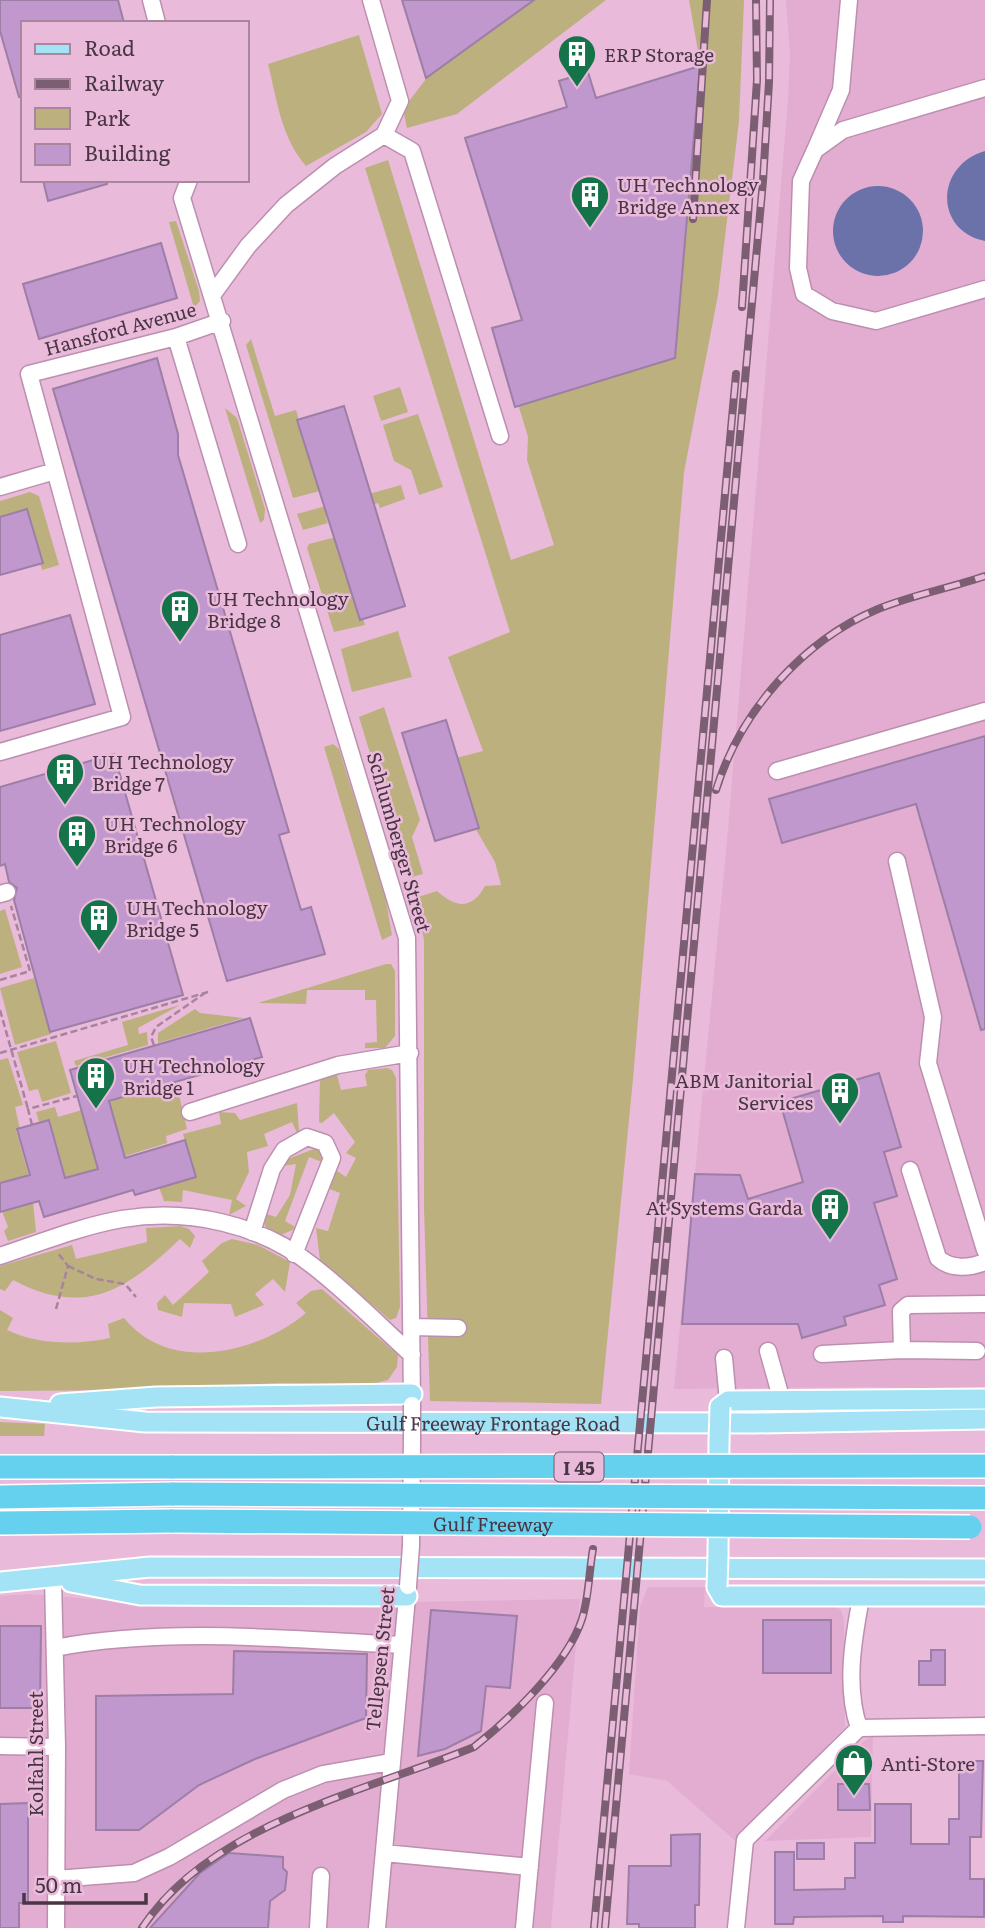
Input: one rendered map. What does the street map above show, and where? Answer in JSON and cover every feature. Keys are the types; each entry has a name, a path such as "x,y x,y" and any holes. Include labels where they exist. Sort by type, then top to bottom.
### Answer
{"highway":[{"path":"0,1456 34,1467"},
{"name":"I 45","path":"0,1467 985,1466"},
{"name":"Gulf Freeway","path":"0,1497 174,1494 985,1498"},
{"path":"0,1529 99,1520"},
{"name":"Gulf Freeway","path":"0,1523 99,1520 985,1527"}],"main road":[{"path":"4,1407 156,1397 412,1400"},
{"path":"985,1399 724,1404 719,1441 718,1555 718,1587 722,1596 985,1596"},
{"name":"Gulf Freeway Frontage Road","path":"4,1407 145,1422 769,1423 985,1419"},
{"path":"0,1582 53,1579 150,1567 985,1569"},
{"path":"53,1579 141,1595 408,1591"}],"street":[{"path":"151,0 156,21"},
{"path":"213,294 248,246 286,205 335,166 384,135 400,100 371,0"},
{"path":"849,0 841,90 801,181 798,268 804,294 832,310 876,321 985,289"},
{"path":"815,150 843,130 985,88"},
{"path":"384,135 412,151 500,436"},
{"name":"Schlumberger Street","path":"188,182 182,198 222,321 296,578 339,707 407,938 412,1400"},
{"name":"Hansford Avenue","path":"55,471 29,374 176,337 222,321"},
{"path":"176,337 238,544"},
{"path":"0,487 55,471 122,717 0,752"},
{"path":"777,771 985,711"},
{"path":"897,861 933,1017 928,1063 985,1250"},
{"path":"190,1112 338,1065 410,1053"},
{"path":"252,1232 272,1169 284,1150 307,1137 325,1143 332,1158 294,1254"},
{"path":"910,1170 938,1258 944,1264 970,1268 985,1262"},
{"path":"0,1256 124,1219 171,1216 212,1220 252,1232 312,1265 412,1355"},
{"path":"902,1350 901,1311 908,1305 985,1304"},
{"path":"412,1327 458,1328"},
{"path":"822,1354 902,1350 977,1351"},
{"path":"768,1351 782,1401"},
{"path":"724,1358 724,1404"},
{"name":"Tellepsen Street","path":"377,1928 411,1546 412,1400"},
{"name":"Kolfahl Street","path":"53,1579 57,1747 56,1928"},
{"path":"859,1728 852,1691 853,1641 861,1598"},
{"path":"55,1648 96,1640 249,1637 402,1646"},
{"path":"524,1928 545,1703"},
{"path":"736,1928 745,1840 859,1728 985,1726"},
{"path":"0,1746 57,1747"},
{"path":"56,1879 134,1873 169,1857 283,1790 323,1774 390,1762"},
{"path":"384,1853 530,1867"},
{"path":"318,1928 321,1876"}],"path":[{"path":"0,980 30,971 3,893"},
{"path":"0,1053 208,992 156,1027 151,1037 154,1045"},
{"path":"0,1010 32,1125"},
{"path":"28,1109 77,1096"},
{"path":"55,1239 61,1259 68,1266 96,1279 125,1284 136,1297"},
{"path":"56,1308 68,1266"}],"shaded area":[{"path":"786,0 985,0 985,1392 868,1387 674,1389 728,830 788,99 790,55"},
{"path":"648,1587 705,1587 704,1607 834,1606 841,1610 844,1620 845,1727 743,1835 739,1844 667,1781 629,1774 640,1607"},
{"path":"29,1594 175,1606 580,1599 551,1928 0,1928 0,1596"},
{"path":"873,1736 871,1837 765,1841 864,1741"}],"green space":[{"path":"527,0 606,0 457,114 407,128 403,109 429,75"},
{"path":"689,0 744,0 739,121 718,295 684,472 633,1079 601,1404 430,1401 424,1209 424,940 415,898 437,891 451,901 463,904 475,899 485,886 501,885 495,862 475,828 456,758 483,751 448,657 510,632 365,168 388,160 511,560 554,545 527,460 528,437 518,404 673,356 701,68"},
{"path":"359,35 382,114 366,132 306,166 285,130 268,64"},
{"path":"176,221 199,291 200,301 194,308 169,222"},
{"path":"251,339 275,416 296,410 320,491 293,498 246,345"},
{"path":"400,387 408,412 381,421 373,396"},
{"path":"225,408 237,418 265,509 264,520 260,523"},
{"path":"418,414 443,487 419,495 411,470 394,461 383,425"},
{"path":"401,485 405,499 380,508 378,503 326,518 328,523 303,530 297,514"},
{"path":"30,492 39,496 59,565 42,570 26,510 0,517 0,501"},
{"path":"336,537 365,625 334,632 307,548 309,544"},
{"path":"398,631 412,677 352,692 341,649"},
{"path":"384,707 420,820 412,837 423,874 408,878 359,717"},
{"path":"333,744 339,749 385,896 392,935 382,940 324,747"},
{"path":"5,909 22,967 0,974 0,911"},
{"path":"391,964 395,971 395,1036 385,1048 365,1048 365,1043 377,1042 376,1000 365,1000 365,990 307,990 306,1004 258,1003"},
{"path":"34,978 51,1034 15,1045 0,988"},
{"path":"180,1005 138,1028 139,1034 147,1032 148,1045 76,1066 74,1061 128,1045 122,1022"},
{"path":"195,1009 200,1013 244,1018 158,1043 158,1033"},
{"path":"56,1041 71,1093 42,1102 38,1089 29,1091 17,1052"},
{"path":"8,1058 23,1105 15,1107 20,1129 16,1130 29,1176 0,1185 0,1060"},
{"path":"368,1070 392,1070 396,1078 400,1307 396,1318 390,1320 320,1260 316,1228 328,1231 340,1193 327,1188 334,1169 346,1177 356,1158 346,1153 355,1142 334,1113 322,1123 319,1122 320,1079 337,1075 341,1090 367,1086 365,1075"},
{"path":"176,1082 187,1129 166,1136 167,1143 125,1156 109,1102"},
{"path":"297,1103 297,1133 292,1122 264,1134 268,1146 247,1152 249,1172 236,1199 246,1206 229,1215 232,1200 183,1190 182,1202 164,1201 159,1187 195,1176 183,1134 221,1124 219,1112 235,1113 240,1120"},
{"path":"55,1107 58,1117 82,1110 101,1170 66,1179 50,1120 39,1122 36,1112"},
{"path":"314,1149 320,1150 322,1162 309,1157 285,1221 297,1228 281,1235 265,1226 263,1213 276,1217 290,1195 296,1164 282,1166 280,1162"},
{"path":"33,1202 36,1232 8,1241 4,1231 8,1227 2,1211"},
{"path":"181,1226 189,1229 195,1236 190,1248 180,1239 142,1272 104,1293 62,1297 13,1280 5,1291 0,1289 0,1266 72,1245 76,1259 147,1242 146,1228"},
{"path":"232,1239 258,1245 290,1262 285,1292 273,1279 255,1294 264,1305 235,1317 231,1304 184,1303 182,1317 158,1310 157,1303 165,1295 173,1305 209,1272 202,1261 222,1243"},
{"path":"322,1289 398,1355 397,1367 388,1380 368,1385 278,1383 140,1390 0,1391 0,1310 13,1318 7,1330 32,1339 84,1342 110,1338 108,1324 124,1318 143,1336 165,1347 189,1352 214,1352 264,1339 286,1327 306,1313 296,1303 311,1291"},
{"path":"0,1422 45,1424 44,1436 0,1436"}],"water":[{"path":"985,151 985,241 968,235 956,224 949,211 947,197 957,169 969,158"},
{"path":"869,186 887,186 903,193 916,206 923,222 923,240 916,256 903,269 887,276 869,276 853,269 840,256 833,240 833,222 840,206 853,193"}],"building":[{"path":"0,0 118,0 123,21 21,21 21,97 0,31"},
{"path":"402,0 534,0 426,78"},
{"name":"UH Technology Bridge Annex","path":"700,66 675,358 515,407 492,328 522,320 465,138 567,107 559,81 588,72 596,98"},
{"path":"43,182 107,182 107,184 48,201"},
{"path":"161,243 177,298 39,339 23,284"},
{"name":"UH Technology Bridge 8","path":"157,358 178,434 178,455 289,832 279,835 301,910 311,907 325,954 227,981 53,389"},
{"path":"344,406 405,606 360,620 297,420"},
{"path":"27,509 43,563 0,575 0,517"},
{"path":"70,615 95,704 0,731 0,635"},
{"path":"446,720 479,828 435,841 402,733"},
{"path":"985,736 985,1029 981,1030 916,804 782,843 769,799"},
{"path":"114,754 183,995 50,1032 14,900 17,888 9,882 5,864 0,866 0,787"},
{"name":"UH Technology Bridge 1","path":"250,1018 262,1057 109,1101 125,1158 185,1140 196,1177 135,1195 133,1190 44,1217 39,1201 0,1212 0,1183 30,1175 17,1129 49,1120 65,1178 98,1169 70,1070"},
{"path":"879,1073 901,1147 884,1152 897,1196 874,1203 897,1279 879,1285 885,1305 844,1317 846,1325 802,1338 798,1324 682,1324 695,1174 740,1175 748,1199 803,1182 780,1102"},
{"path":"431,1610 517,1616 510,1688 486,1686 481,1731 445,1749 418,1756"},
{"path":"763,1620 831,1620 831,1673 763,1673"},
{"path":"0,1626 41,1626 40,1708 0,1708"},
{"path":"931,1650 945,1650 945,1685 919,1685 919,1661 931,1661"},
{"path":"234,1651 367,1654 366,1718 255,1759 199,1785 139,1830 96,1830 96,1696 233,1694"},
{"path":"959,1761 983,1761 981,1837 970,1837 970,1879 984,1879 984,1917 903,1916 903,1922 883,1922 883,1916 794,1917 793,1924 775,1924 775,1852 794,1852 794,1890 845,1889 845,1878 855,1878 855,1843 875,1843 875,1804 911,1804 911,1844 949,1844 949,1819 959,1819"},
{"name":"Anti-Store","path":"838,1784 869,1784 870,1810 838,1810"},
{"path":"28,1803 28,1903 19,1903 19,1928 0,1928 0,1804"},
{"path":"700,1834 699,1905 695,1905 695,1928 639,1928 639,1924 627,1924 629,1866 671,1866 671,1835"},
{"path":"797,1843 824,1843 824,1859 797,1859"},
{"path":"229,1853 283,1857 283,1868 287,1872 285,1890 270,1901 268,1928 150,1928 200,1873"}],"railway":[{"path":"693,219 707,0"},
{"path":"742,307 757,80 756,0"},
{"path":"605,1928 763,181 769,82 770,0"},
{"path":"594,1928 736,374"},
{"path":"716,790 741,733 758,707 778,682 824,640 878,609 985,576"},
{"path":"142,1928 171,1892 207,1862 248,1837 292,1815 474,1747 489,1735 551,1672 575,1637 588,1593 593,1549"}],"place":[{"name":"ERP Storage","path":"577,88"},
{"name":"UH Technology Bridge Annex","path":"590,229"},
{"name":"UH Technology Bridge 8","path":"180,643"},
{"name":"UH Technology Bridge 7","path":"65,806"},
{"name":"UH Technology Bridge 6","path":"77,868"},
{"name":"UH Technology Bridge 5","path":"99,952"},
{"name":"UH Technology Bridge 1","path":"96,1110"},
{"name":"ABM Janitorial Services","path":"840,1125"},
{"name":"At Systems Garda","path":"830,1241"},
{"name":"Anti-Store","path":"854,1797"}]}
